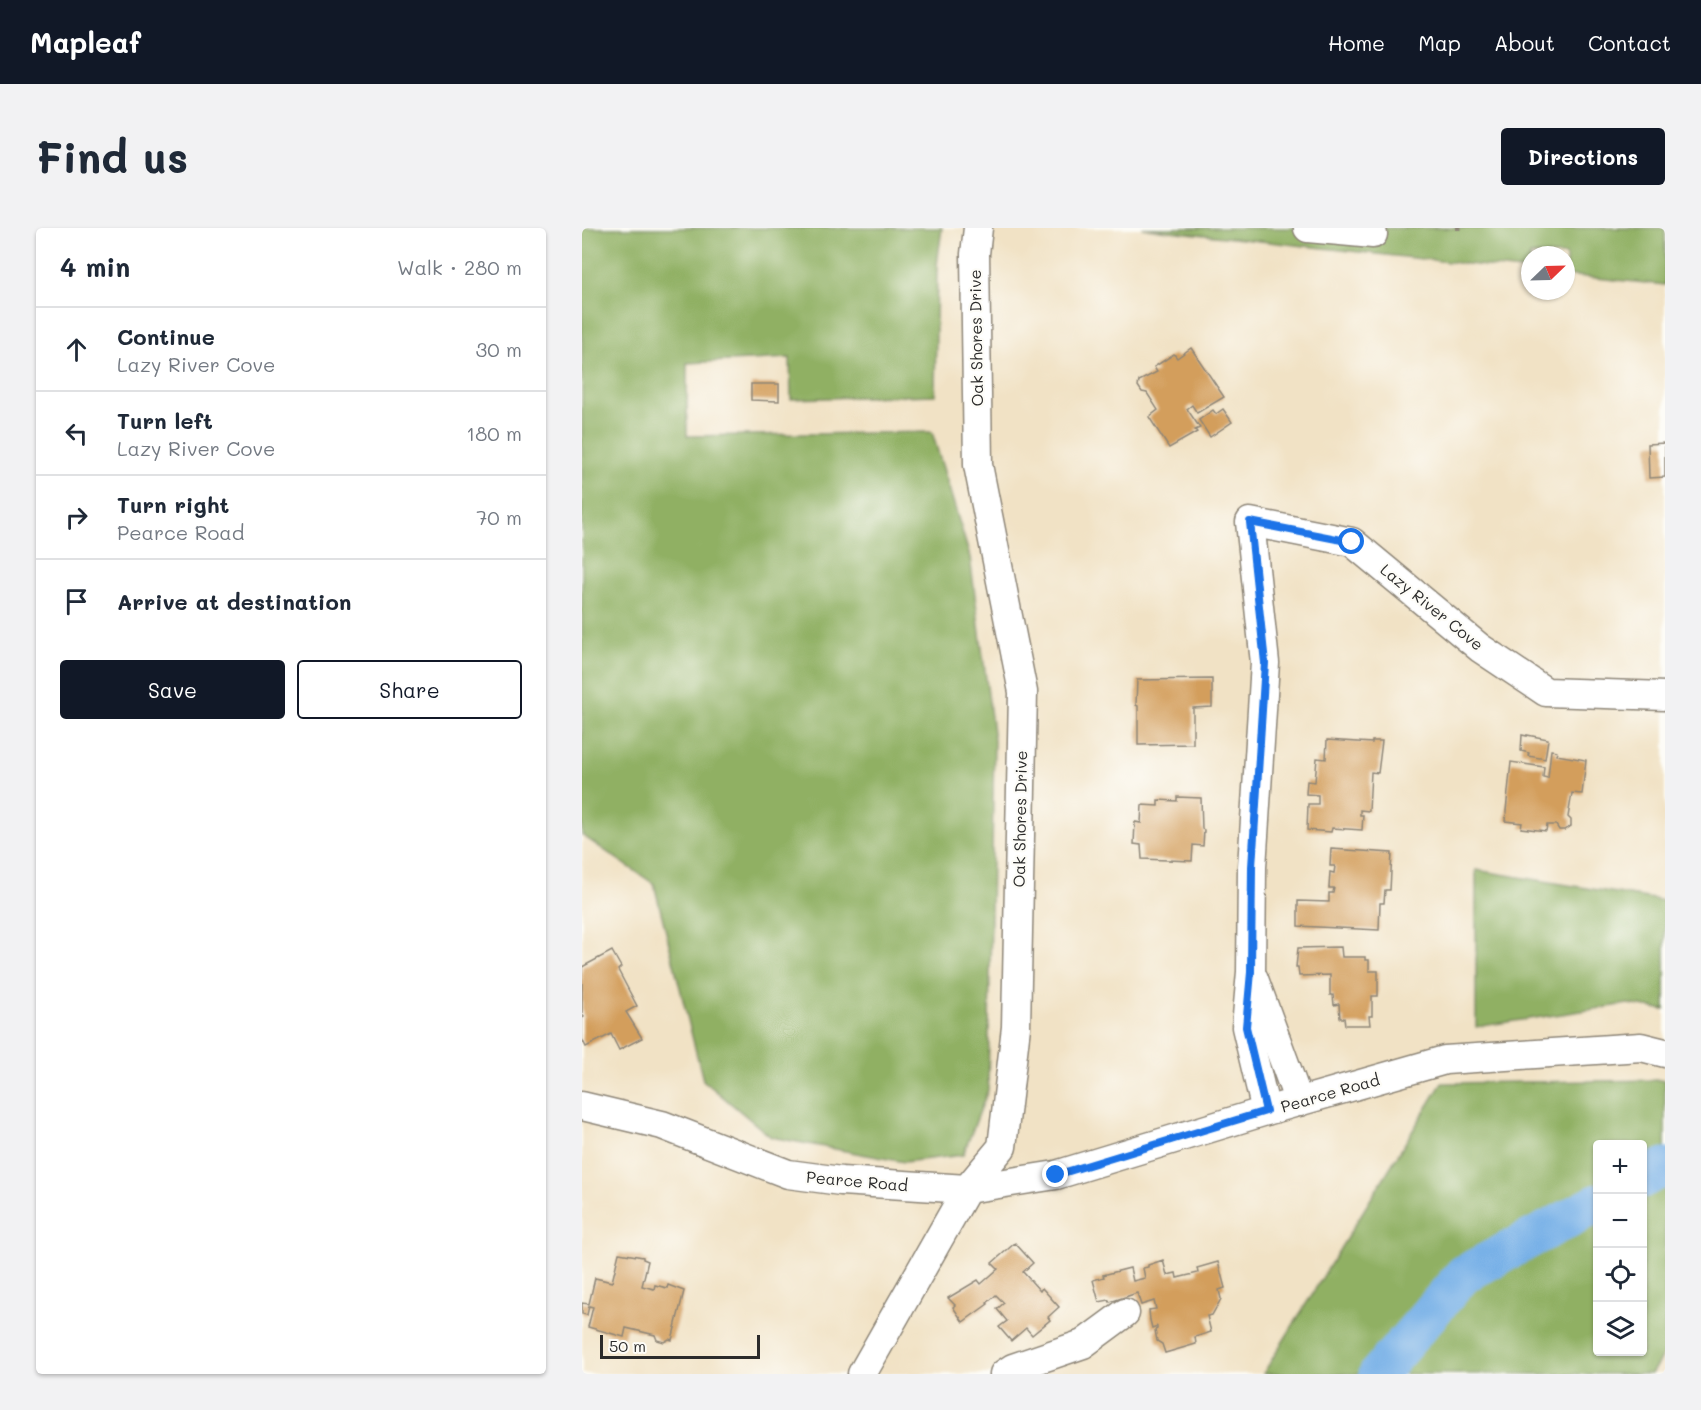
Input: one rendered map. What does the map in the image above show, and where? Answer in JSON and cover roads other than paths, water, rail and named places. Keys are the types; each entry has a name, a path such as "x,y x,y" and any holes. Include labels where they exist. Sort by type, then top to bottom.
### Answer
{"street":[{"name":"Oak Shores Drive","path":"862,1374 967,1189 1002,1147 1015,1038 1023,692 978,465 975,254 978,228"},
{"path":"1308,228 1372,234"},
{"name":"Lazy River Cove","path":"1266,1111 1246,1027 1251,972 1252,867 1265,663 1250,522 1352,542 1480,648 1546,692 1665,696"},
{"name":"Lazy River Cove","path":"1251,972 1299,1101"},
{"name":"Pearce Road","path":"582,1106 662,1125 788,1174 840,1181 967,1189 1056,1175 1299,1101 1445,1060 1641,1047 1665,1053"},
{"path":"1004,1374 1013,1368 1083,1344 1125,1313"}],"waterway":[{"path":"1647,1176 1665,1167"},
{"path":"1378,1374 1464,1274 1593,1206"}]}
